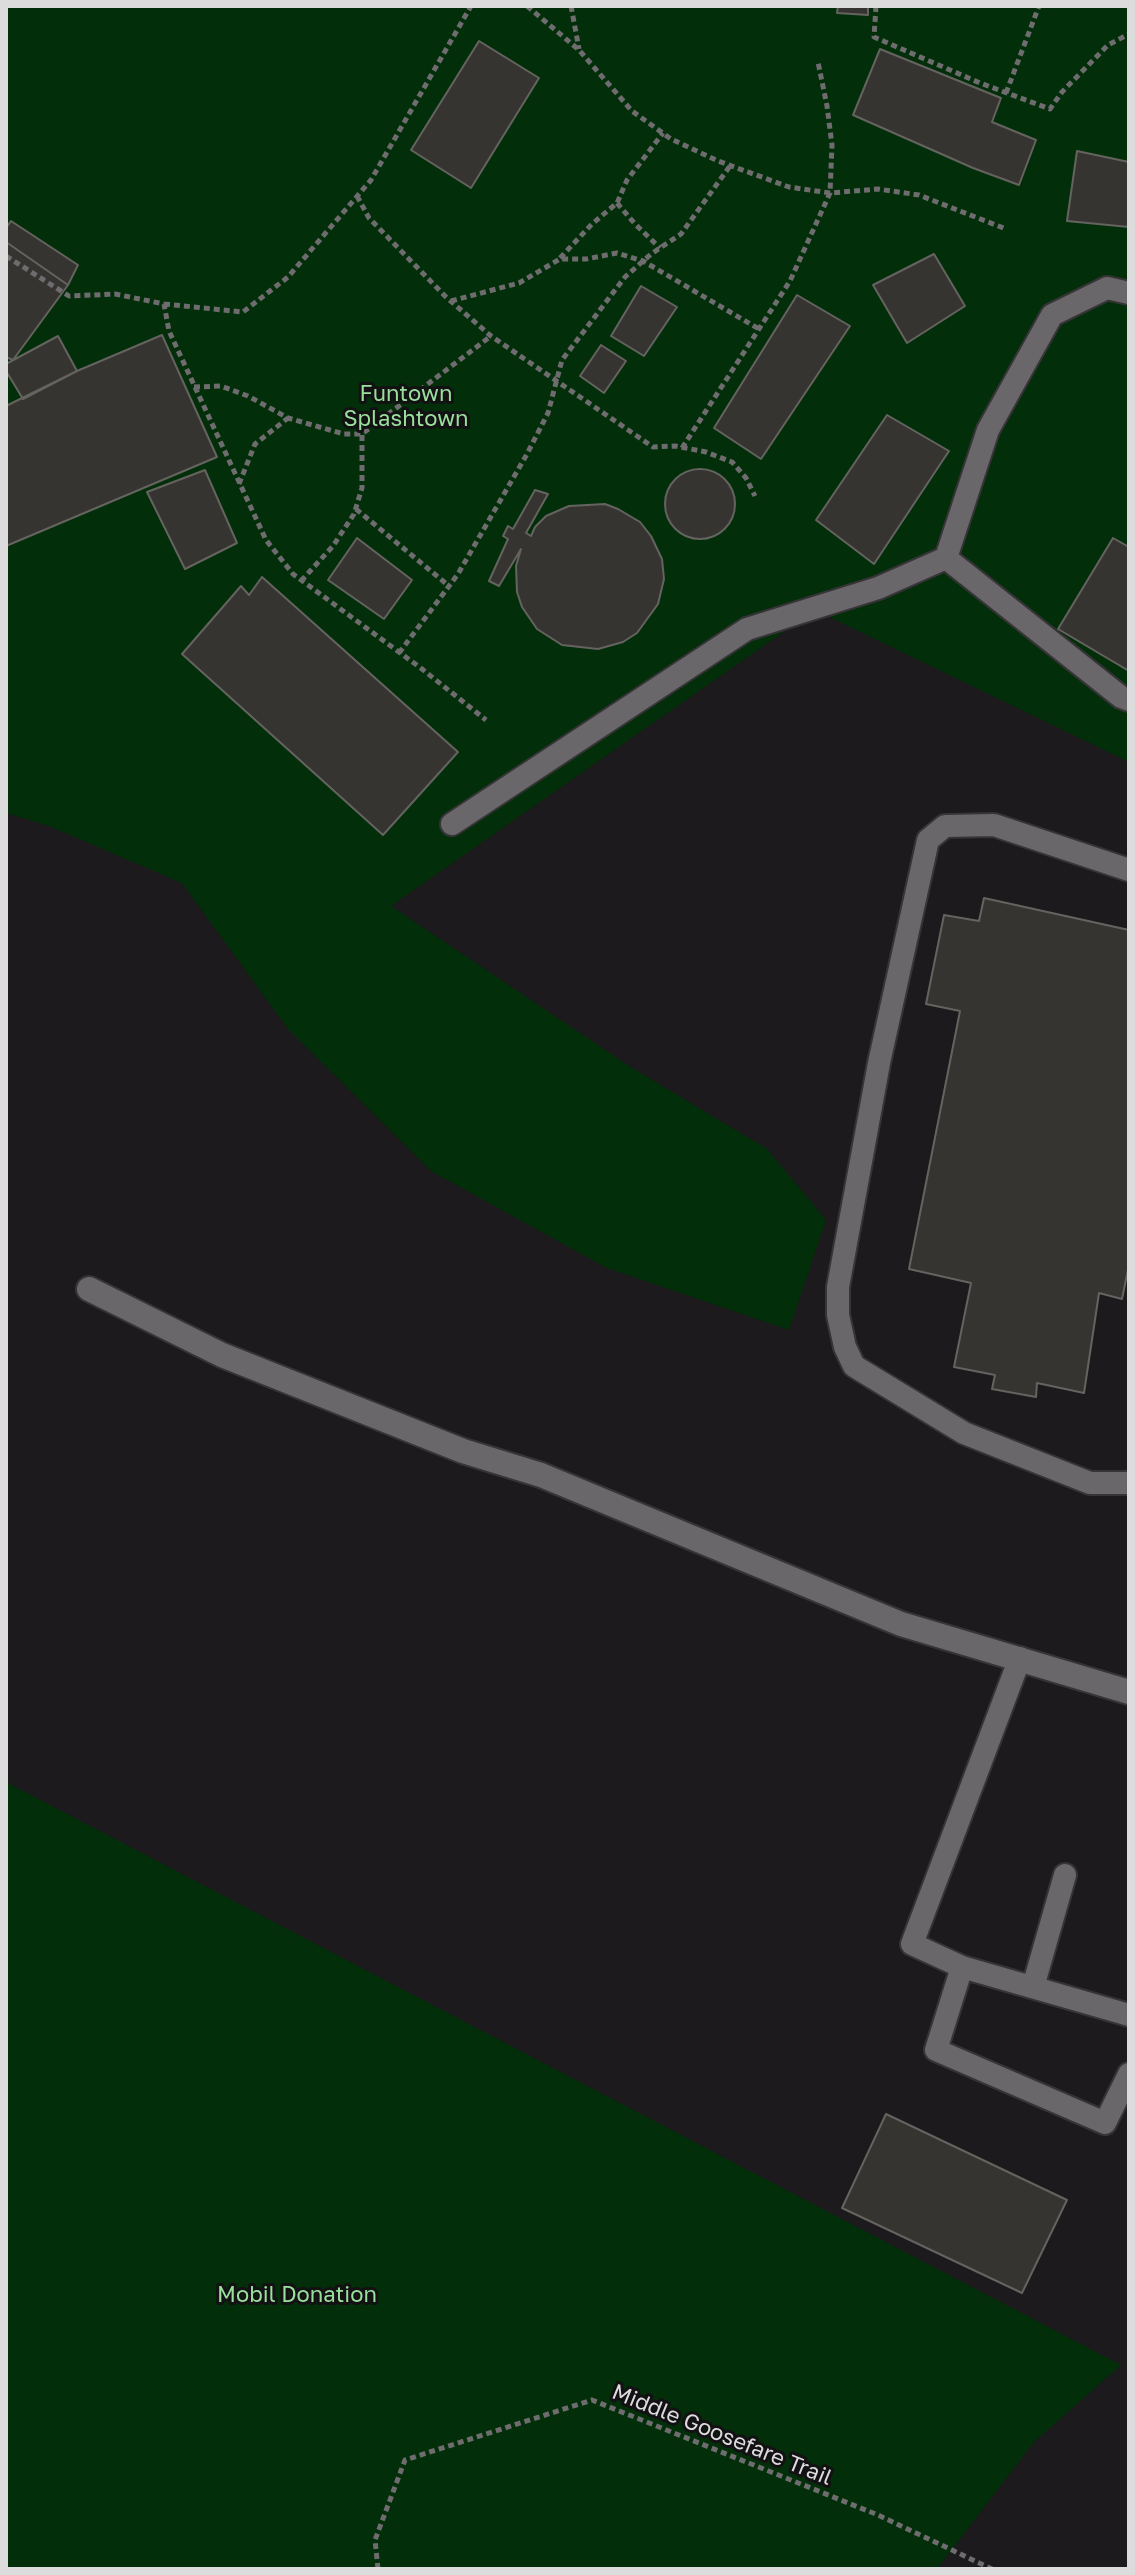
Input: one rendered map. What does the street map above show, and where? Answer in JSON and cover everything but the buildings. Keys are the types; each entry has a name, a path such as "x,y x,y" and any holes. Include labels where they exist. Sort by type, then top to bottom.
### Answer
{"street":[{"path":"89,1289 222,1355 449,1445 541,1475 901,1624 1129,1692"}],"lane":[{"path":"452,824 747,629 878,588 946,558 988,430 1052,315 1107,288 1129,293"},
{"path":"946,558 1121,697 1129,700"},
{"path":"1129,870 994,825 945,826 928,840 879,1063 838,1287 838,1315 845,1347 854,1366 964,1433 1090,1483 1129,1483"},
{"path":"1020,1658 912,1944 962,1967 1129,2015"},
{"path":"1033,1987 1065,1875"},
{"path":"962,1967 936,2050 1105,2123 1129,2074"}],"path":[{"path":"6,256 69,296 115,294 164,304 243,312 288,277 371,180 471,6"},
{"path":"527,6 579,50 632,111 663,133 730,166 789,187 830,193 878,189 919,195 1006,229"},
{"path":"571,6 579,50"},
{"path":"876,6 874,37 1050,109 1062,92 1108,45 1129,34"},
{"path":"1006,93 1039,6"},
{"path":"682,448 790,281 830,193 832,145 818,62"},
{"path":"451,301 519,283 560,259 592,224 617,203 627,180 663,133"},
{"path":"399,653 449,586 527,454 548,413 562,360 625,277 681,234 730,166"},
{"path":"357,196 369,218 451,301 491,336 653,447 706,452 732,462 746,478 755,496"},
{"path":"617,203 660,248"},
{"path":"560,259 586,259 617,253 643,261 759,329"},
{"path":"164,304 169,331 266,540 301,581 486,720"},
{"path":"194,387 221,386 248,396 288,418 344,434 362,434 491,336"},
{"path":"239,484 255,444 288,418"},
{"path":"301,581 333,546 356,509 362,488 362,434"},
{"path":"356,509 449,586"},
{"name":"Middle Goosefare Trail","path":"378,2569 375,2540 405,2460 592,2400 878,2515 992,2569"}],"green space":[{"name":"Funtown Splashtown","path":"6,6 1129,6 1129,762 815,610 391,906 629,1066 767,1149 826,1220 789,1330 607,1268 431,1171 288,1029 182,883 49,826 6,813"},
{"name":"Mobil Donation","path":"6,1782 1121,2365 1034,2442 937,2569 6,2569"}]}
